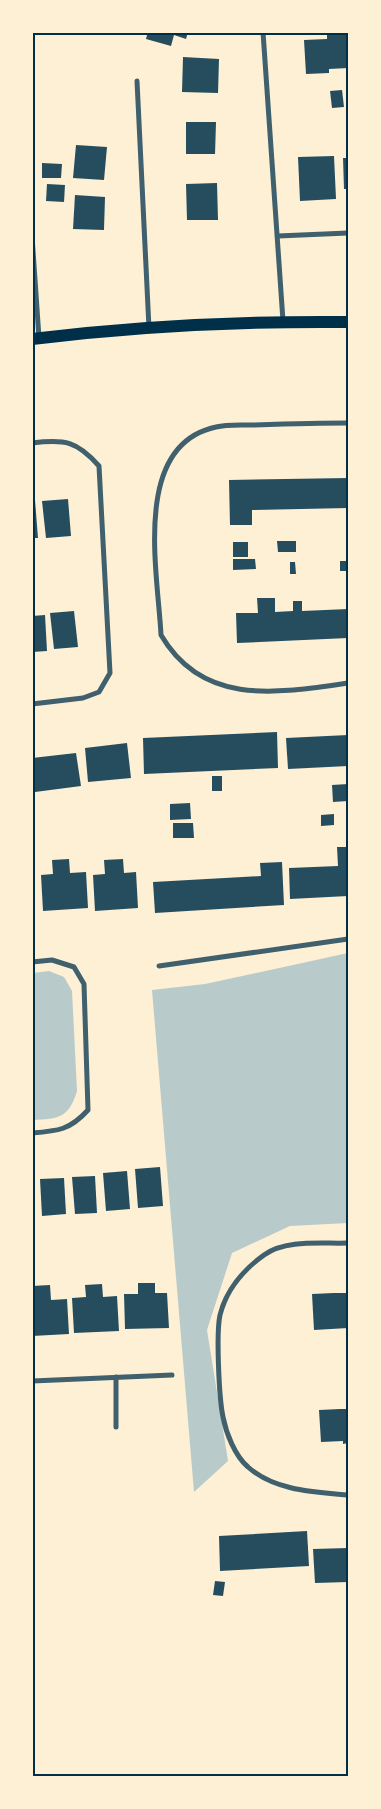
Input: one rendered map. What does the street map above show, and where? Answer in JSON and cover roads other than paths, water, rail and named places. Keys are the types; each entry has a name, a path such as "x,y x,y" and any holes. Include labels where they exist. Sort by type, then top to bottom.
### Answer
{"main road":[{"path":"36,339 149,328 283,321 348,322"}],"street":[{"path":"263,32 283,321"},
{"path":"137,81 149,328"},
{"path":"278,236 348,234"},
{"path":"32,236 36,339"},
{"path":"348,423 216,426 195,435 167,464 159,483 154,516 161,635 171,651 184,665 225,687 244,691 278,692 348,683"},
{"path":"32,443 58,440 84,450 99,466 110,673 100,692 83,698 32,704"},
{"path":"159,966 348,939"},
{"path":"32,962 52,960 74,967 84,984 88,1110 77,1122 60,1131 32,1133"},
{"path":"348,1243 285,1245 265,1254 246,1270 230,1291 220,1316 219,1361 223,1417 232,1444 248,1467 274,1483 308,1492 348,1495"},
{"path":"32,1381 172,1375"},
{"path":"116,1377 116,1427"}]}
